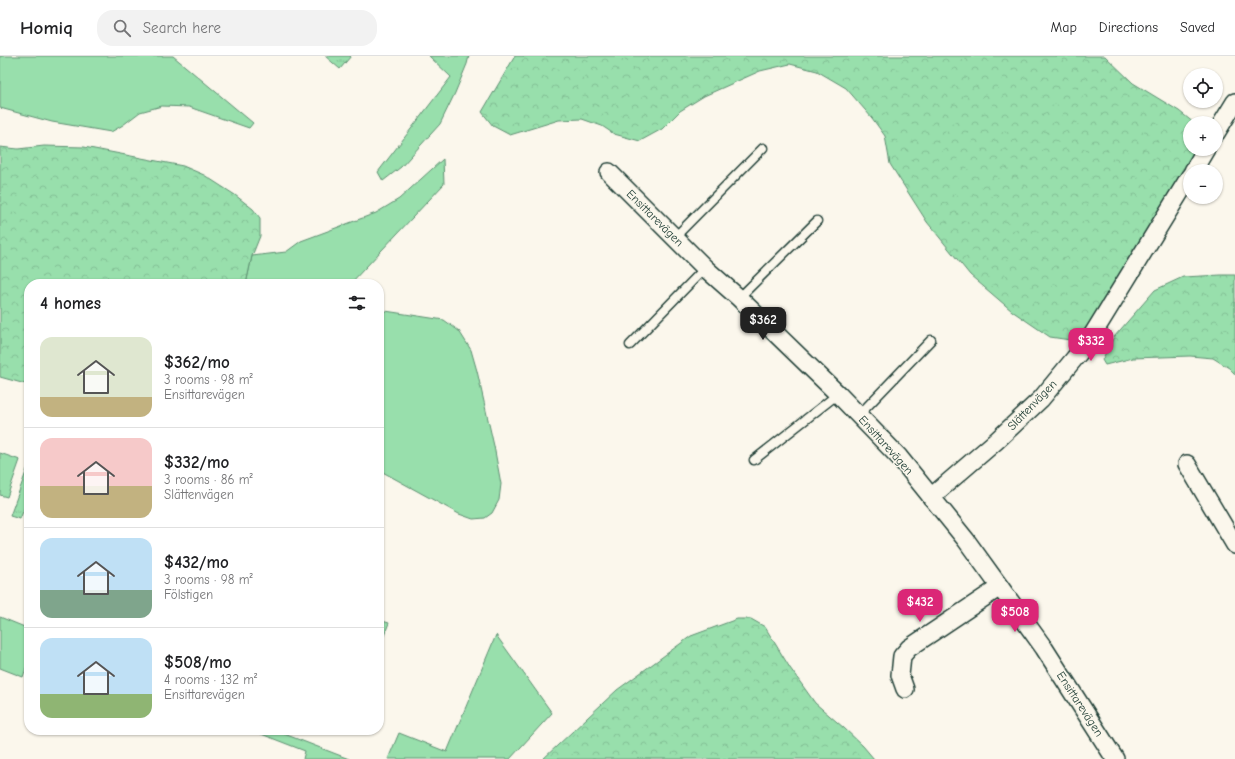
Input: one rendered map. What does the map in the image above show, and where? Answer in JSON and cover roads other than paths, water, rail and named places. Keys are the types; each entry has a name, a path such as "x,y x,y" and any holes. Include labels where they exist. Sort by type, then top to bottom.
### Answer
{"street":[{"path":"1223,122 1235,102"},
{"name":"Ensittarevägen","path":"609,172 705,268 739,298 859,414 899,457 966,540 1044,648 1114,759"},
{"name":"Slättenvägen","path":"931,497 995,442 1041,399 1088,342 1183,187"},
{"path":"1187,464 1235,545"},
{"path":"905,689 900,675 902,656 909,648 1000,587"}],"lane":[{"path":"675,237 763,148"},
{"path":"739,298 817,221"},
{"path":"630,345 705,268"},
{"path":"859,414 931,340"},
{"path":"754,460 838,394"}]}
